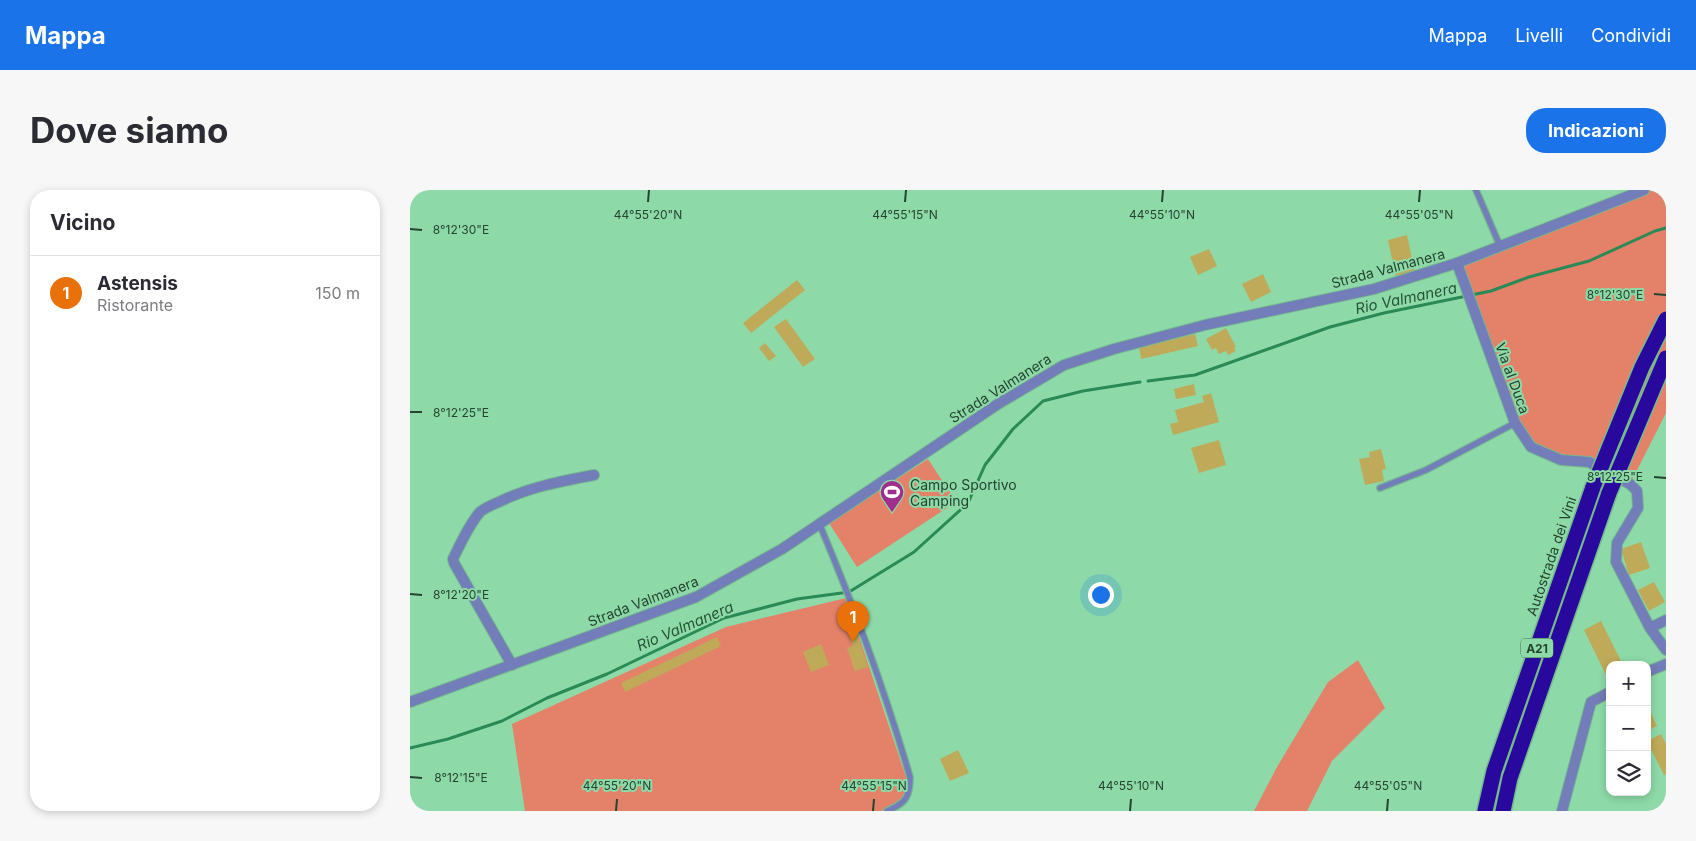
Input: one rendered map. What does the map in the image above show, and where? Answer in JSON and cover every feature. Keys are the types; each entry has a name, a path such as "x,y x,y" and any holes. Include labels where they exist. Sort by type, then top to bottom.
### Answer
{"highway":[{"name":"Autostrada dei Vini","path":"1485,811 1494,771 1592,487 1642,367 1666,319"},
{"name":"A21","path":"1503,811 1510,778 1608,493 1666,358"}],"street":[{"name":"Strada Valmanera","path":"410,702 696,597 782,549 998,404 1064,365 1114,349 1205,325 1374,290 1457,263 1644,190"},
{"name":"Via al Duca","path":"1457,263 1515,423 1531,447 1561,460 1588,462 1630,484 1638,491 1638,508 1617,543 1616,562 1650,628 1666,650"},
{"path":"512,664 453,559 470,527 481,511 487,507 526,491 594,475"},
{"path":"1650,628 1666,620"},
{"path":"1651,670 1666,664"},
{"path":"1562,811 1590,702 1606,694"}],"lane":[{"path":"1476,190 1500,246"},
{"path":"1380,488 1426,470 1515,423"},
{"path":"819,524 872,659 910,777 905,802 897,809 888,811"}],"shaded area":[{"path":"1644,190 1666,190 1666,413 1630,484 1589,462 1531,447 1515,423 1457,263"},
{"name":"Campo Sportivo Camping","path":"928,459 956,502 857,567 829,523"},
{"path":"846,598 906,777 906,790 901,803 881,811 525,811 512,724 726,627"},
{"path":"1358,660 1385,708 1332,761 1307,811 1254,811 1277,767 1328,682"}],"building":[{"path":"1407,235 1415,272 1396,278 1388,240"},
{"path":"1209,249 1217,266 1198,275 1190,257"},
{"path":"1263,274 1271,292 1251,302 1242,284"},
{"path":"797,280 805,290 751,333 743,323"},
{"path":"786,319 815,359 803,367 774,327"},
{"path":"1226,328 1236,347 1234,348 1236,351 1228,355 1226,351 1219,354 1216,348 1212,350 1206,339"},
{"path":"1195,334 1198,346 1141,359 1139,347"},
{"path":"765,343 776,356 769,361 759,348"},
{"path":"1194,384 1196,395 1176,399 1174,389"},
{"path":"1211,393 1219,422 1173,435 1170,424 1178,422 1175,410 1204,402 1202,396"},
{"path":"1219,440 1226,465 1199,473 1191,448"},
{"path":"1381,449 1386,469 1382,470 1384,481 1365,485 1359,459 1370,457 1369,452"},
{"path":"1641,542 1650,568 1629,575 1621,549"},
{"path":"1654,582 1665,602 1649,611 1638,590"},
{"path":"852,619 868,667 855,671 847,648 853,646 844,622"},
{"path":"1601,621 1621,661 1606,661 1606,675 1584,630"},
{"path":"717,637 721,646 625,692 621,683"},
{"path":"821,644 829,665 811,672 803,652"},
{"path":"1651,713 1657,726 1651,729"},
{"path":"1661,734 1666,744 1666,774 1664,775 1651,749 1651,739"},
{"path":"958,750 969,773 950,781 940,759"}],"waterway":[{"name":"Rio Valmanera","path":"1148,381 1195,375 1330,327 1384,313 1491,291 1529,277 1589,261 1655,231 1666,228"},
{"name":"Rio Valmanera","path":"410,748 448,739 502,721 547,698 607,674 724,618 797,599 849,592 914,552 968,503 985,465 1013,429 1043,401 1083,391 1140,382"}],"place":[{"name":"Campo Sportivo Camping","path":"892,513"},
{"name":"Astensis","path":"853,642"}]}
